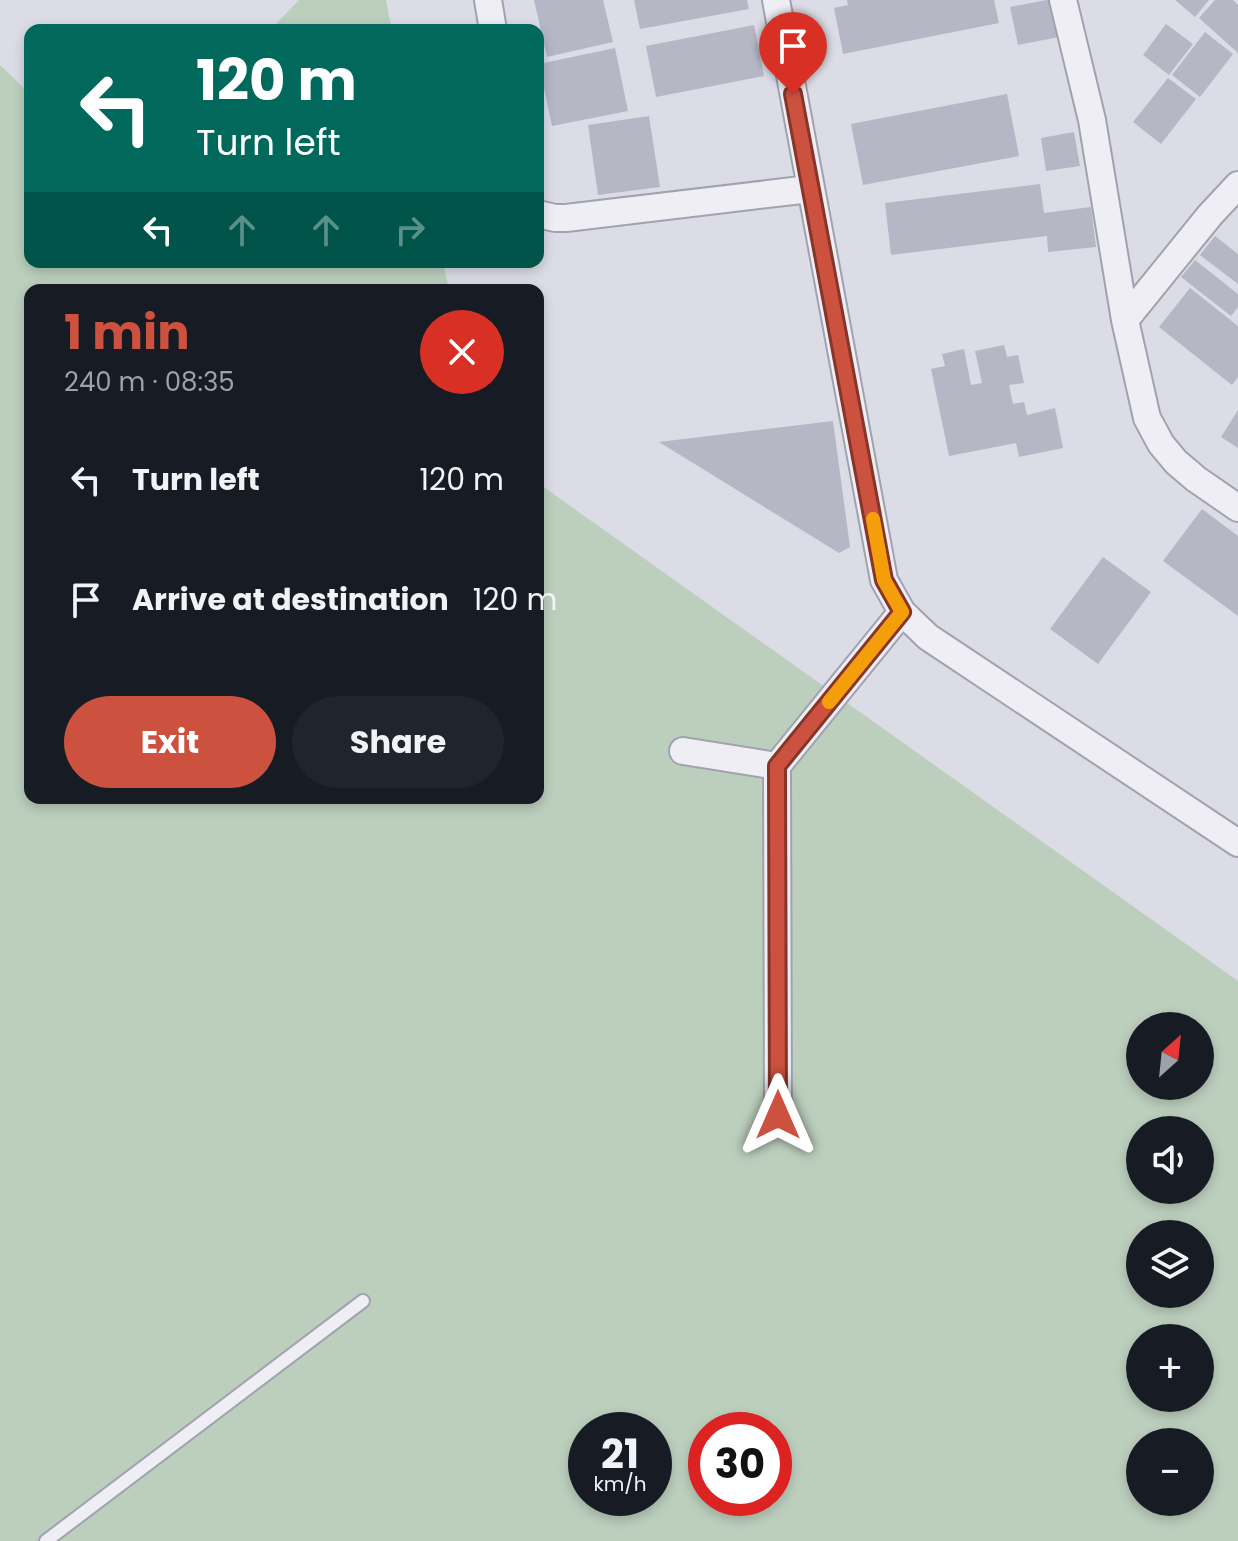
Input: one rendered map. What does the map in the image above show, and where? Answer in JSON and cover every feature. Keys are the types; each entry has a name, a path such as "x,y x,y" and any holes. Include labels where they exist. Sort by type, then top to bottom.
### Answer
{"street":[{"path":"488,0 492,24"},
{"path":"776,0 884,580 902,612 928,637 1236,837"},
{"path":"1063,0 1092,120 1125,320 1147,418 1161,444 1176,462 1238,508"},
{"path":"1125,320 1238,185"},
{"path":"544,215 566,218 810,189"},
{"path":"778,1115 777,766 902,612"},
{"path":"683,751 777,766"}],"lane":[{"path":"46,1541 363,1301"}],"green space":[{"path":"299,0 386,0 391,24 276,24"},
{"path":"0,65 24,88 24,268 444,268 448,284 24,284 24,804 544,804 544,487 1238,981 1238,1541 0,1541"}],"building":[{"path":"534,0 603,0 613,42 547,57 544,24 539,24"},
{"path":"634,0 747,0 749,9 640,29"},
{"path":"847,0 994,0 999,23 843,54 834,8 848,5"},
{"path":"1057,0 1064,36 1018,45 1010,7"},
{"path":"1175,0 1209,0 1195,17"},
{"path":"1215,0 1233,0 1238,5 1238,53 1199,18"},
{"path":"1166,24 1193,44 1169,75 1143,55"},
{"path":"754,25 764,76 656,97 646,46"},
{"path":"1205,32 1233,54 1200,97 1172,75"},
{"path":"615,48 628,111 552,126 544,88 544,63"},
{"path":"1168,78 1196,99 1161,144 1133,122"},
{"path":"1007,94 1019,156 863,185 851,124"},
{"path":"649,116 660,187 598,195 588,125"},
{"path":"1074,132 1080,166 1046,171 1041,138"},
{"path":"1040,184 1044,213 1091,207 1096,247 1048,252 1047,236 891,255 885,203"},
{"path":"1215,236 1238,254 1238,284 1200,255"},
{"path":"1195,260 1238,294 1238,307 1231,316 1181,277"},
{"path":"1190,288 1238,326 1238,377 1232,385 1159,327"},
{"path":"1004,345 1007,357 1018,355 1024,383 1009,385 1013,404 1024,402 1027,415 1055,408 1063,448 1019,457 1016,443 949,456 931,369 945,366 942,354 964,349 971,385 982,383 975,351"},
{"path":"1238,410 1238,448 1221,437"},
{"path":"833,421 850,547 839,553 659,442"},
{"path":"1202,509 1238,536 1238,616 1163,561"},
{"path":"1103,557 1151,592 1098,664 1050,629"}],"slow traffic":[{"path":"829,702 902,612 884,580 873,519"}],"route":[{"path":"778,1115 777,766 902,612 884,580 793,94"}]}
